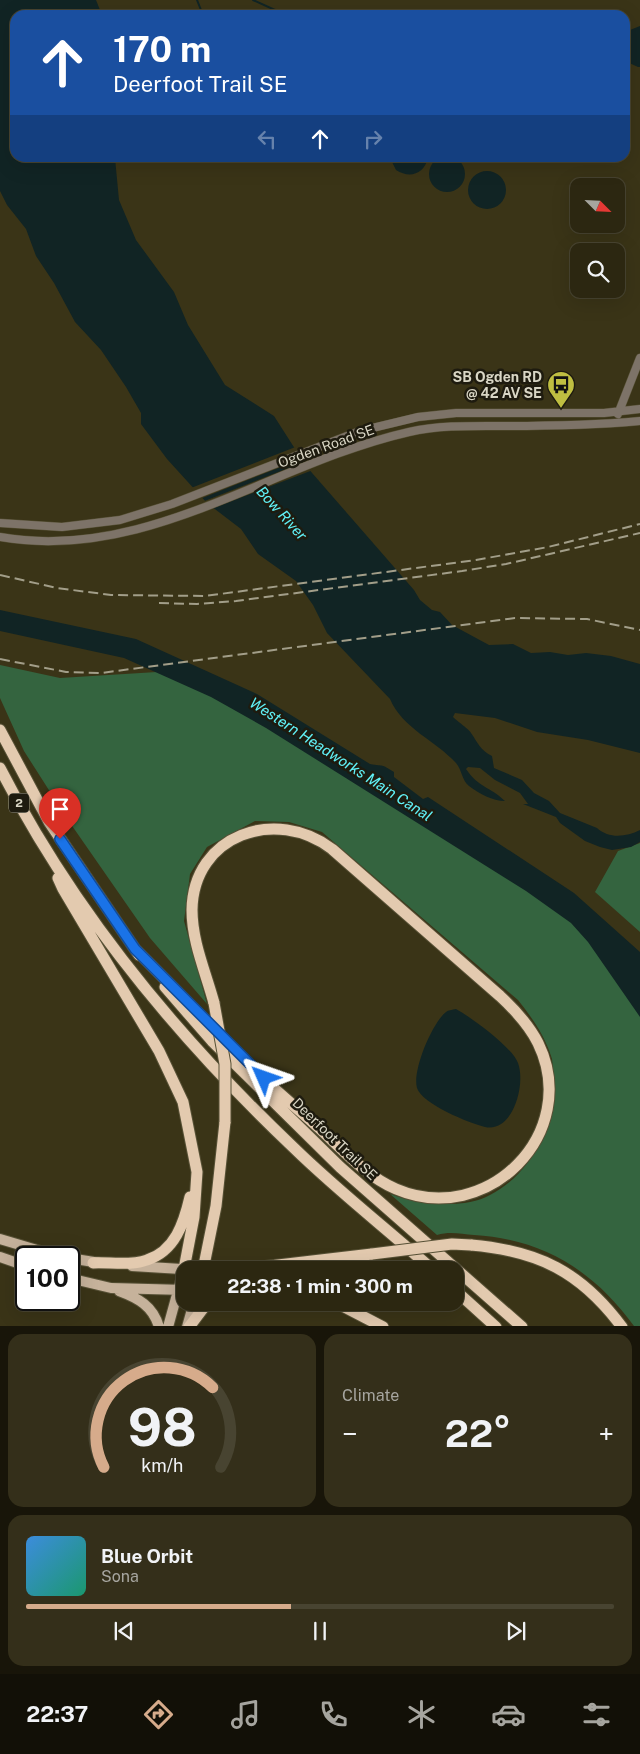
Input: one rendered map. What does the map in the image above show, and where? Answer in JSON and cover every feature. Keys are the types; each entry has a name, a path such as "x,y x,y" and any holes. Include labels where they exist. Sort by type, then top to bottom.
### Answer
{"highway":[{"name":"Deerfoot Trail SE","path":"0,730 49,822 135,949 212,1041 340,1167 522,1326"},
{"name":"2","path":"0,768 49,853 114,950 199,1052 294,1149 423,1261"},
{"path":"135,949 220,1035 250,1066 348,1154 394,1188 439,1199 470,1195 484,1189 508,1174 528,1152 543,1123 548,1094 543,1057 531,1032 512,1007 332,849 305,833 293,829 270,828 245,833 214,853 206,865 196,888 192,910 199,952 214,1003 220,1035 225,1064 225,1122 216,1206 205,1261"},
{"path":"49,853 63,890 172,1076 188,1120 197,1172 196,1192 185,1261"},
{"path":"93,1263 145,1261 160,1254 170,1245 185,1217 193,1155"},
{"path":"312,1261 452,1244 471,1245 526,1254 563,1271 592,1291 622,1326"},
{"path":"464,1298 496,1326"},
{"path":"188,1326 200,1311"},
{"path":"354,1311 383,1326"}],"main road":[{"path":"0,1239 24,1246"},
{"path":"0,1257 15,1262"},
{"path":"80,1260 93,1263 176,1268"},
{"path":"80,1281 111,1288 137,1298 146,1304 157,1318 159,1326"},
{"path":"111,1288 176,1290"},
{"path":"168,1326 176,1305"},
{"path":"188,1326 192,1311"}],"street":[{"path":"615,423 640,358"},
{"name":"Ogden Road SE","path":"0,523 38,527 87,525 145,513 360,432 402,420 456,413 619,411 640,409"},
{"name":"Ogden Road SE","path":"0,537 35,541 93,539 142,528 363,444 412,431 472,426 640,421"}],"green space":[{"path":"0,665 60,678 173,671 260,716 577,921 640,999 640,1326 634,1326 602,1289 565,1261 522,1243 499,1238 456,1233 437,1235 390,1194 426,1203 467,1203 479,1200 505,1186 529,1161 545,1132 549,1116 552,1099 553,1064 542,1035 518,1000 322,832 289,822 255,821 207,847 190,874 184,921 207,1004 150,938 68,820 24,751 0,698"},
{"path":"640,843 640,932 595,892 618,851"}],"water":[{"name":"Bow River","path":"0,0 96,0 100,10 10,10 10,162 115,162 119,200 136,240 174,292 188,325 225,385 274,416 306,466 414,590 420,600 432,610 440,612 452,625 489,645 513,644 531,653 550,652 568,655 586,653 611,656 640,664 640,753 588,740 537,732 495,718 455,713 453,717 470,732 482,749 492,756 494,768 522,780 534,793 549,801 560,813 607,834 618,836 640,830 640,842 631,847 612,850 585,841 560,823 556,817 523,804 528,804 520,793 495,780 480,768 468,767 466,769 475,780 505,801 495,800 469,786 456,763 403,718 390,699 327,633 313,605 296,581 258,554 241,529 207,503 167,459 141,424 141,413 126,387 101,350 75,322 54,283 36,256 26,229 7,205 0,191"},
{"path":"640,26 640,67 630,63 630,30"},
{"path":"392,162 426,162 423,168 416,173 406,174 396,170"},
{"path":"433,162 461,162 464,167 464,181 454,191 440,191 430,181 430,167"},
{"path":"487,171 500,177 506,190 500,203 487,209 474,203 468,190 474,177"},
{"name":"Western Headworks Main Canal","path":"0,610 136,639 257,694 370,764 384,766 394,772 394,777 423,799 428,797 574,893 640,952 640,1017 588,942 571,923 526,891 266,728 211,697 124,658 0,631"},
{"path":"456,1009 500,1041 518,1063 520,1083 515,1105 510,1115 495,1127 478,1125 447,1112 427,1100 417,1088 417,1070 429,1036 446,1012"}],"pier":[{"path":"298,446 304,458 200,499 191,488"},
{"path":"306,461 313,470 211,509 202,502"}],"waterway":[{"path":"197,0 201,10"},
{"path":"253,0 275,10"}],"railway":[{"path":"0,575 57,588 111,595 205,596 476,560 548,547 640,524"},
{"path":"159,603 197,604 236,601 462,571 506,564 640,533"},
{"path":"0,659 66,672 101,673 515,618 587,619 640,630"}],"place":[{"name":"SB Ogden RD @ 42 AV SE","path":"561,409"}],"route":[{"path":"60,839 135,949 264,1078"}]}
